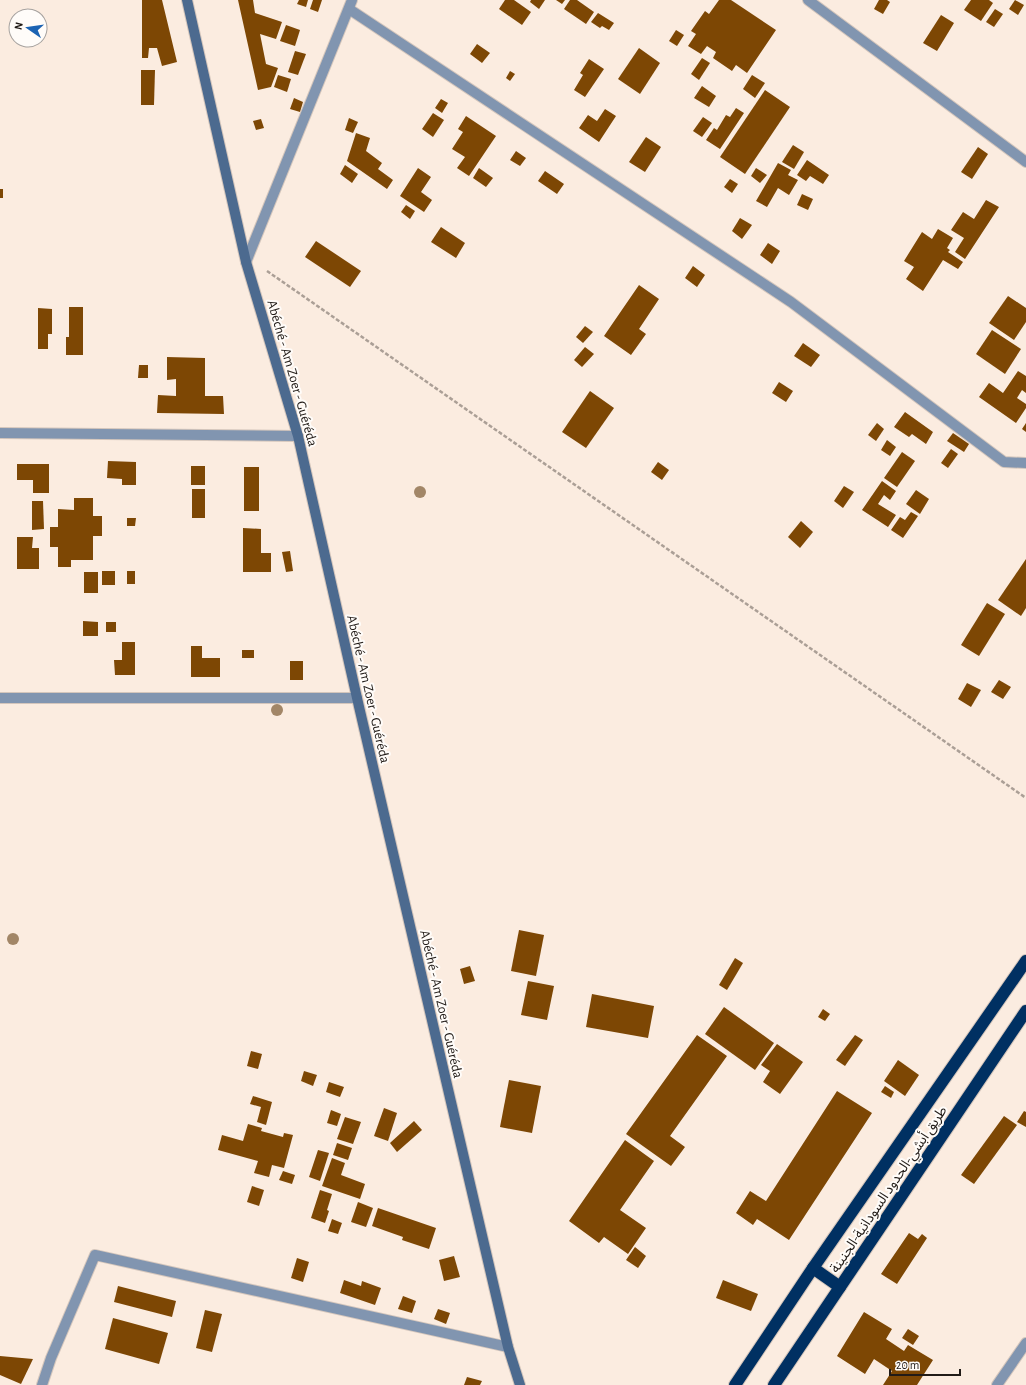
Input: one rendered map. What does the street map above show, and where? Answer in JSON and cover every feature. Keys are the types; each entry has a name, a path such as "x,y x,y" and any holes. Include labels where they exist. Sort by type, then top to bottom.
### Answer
{"highway":[{"path":"735,1385 813,1268 1026,961"},
{"name":"طريق أبشي-الحدود السودانية-الجنينة","path":"774,1385 1026,1011"},
{"path":"813,1268 840,1287"}],"main road":[{"name":"Abéché - Am Zoer - Guéréda","path":"187,0 246,262 298,436 356,698 508,1347 520,1385"}],"street":[{"path":"808,0 1026,162"},
{"path":"246,262 351,4 791,302 1004,462 1026,463"},
{"path":"0,433 298,436"},
{"path":"0,698 356,698"},
{"path":"42,1385 95,1255 508,1347"},
{"path":"998,1385 1026,1343"}],"path":[{"path":"246,262 263,269 1026,798"}],"building":[{"path":"142,0 162,0 177,62 162,66 157,48 149,48 148,58 142,58"},
{"path":"238,0 253,0 255,13 282,22 276,39 260,34 266,64 278,68 271,87 258,90"},
{"path":"299,0 308,0 306,7 297,4"},
{"path":"313,0 322,0 318,12 310,9"},
{"path":"505,0 514,0 531,12 522,25 499,9"},
{"path":"531,0 545,0 539,9 530,2"},
{"path":"556,0 565,0 562,4"},
{"path":"570,0 577,0 594,12 586,24 564,9"},
{"path":"719,0 731,0 776,30 747,73 736,65 732,71 713,58 716,52 707,46 701,54 688,46 696,34 691,31 705,11 709,14"},
{"path":"879,0 887,0 890,2 883,14 874,9"},
{"path":"971,0 989,0 993,3 981,21 964,10"},
{"path":"1015,0 1024,5 1018,15 1009,9"},
{"path":"995,9 1003,14 994,27 986,22"},
{"path":"598,13 614,23 609,30 602,26 600,28 591,22"},
{"path":"941,15 954,23 937,51 923,43"},
{"path":"286,25 300,30 295,46 280,41"},
{"path":"676,30 684,35 677,46 669,41"},
{"path":"477,44 490,53 482,63 470,54"},
{"path":"639,48 660,63 640,94 618,79"},
{"path":"295,51 306,54 298,75 288,72"},
{"path":"702,58 710,63 699,80 691,74"},
{"path":"589,59 604,69 585,97 574,90 583,75 580,73"},
{"path":"141,70 155,70 154,105 141,105"},
{"path":"510,71 515,74 510,81 506,78"},
{"path":"278,75 291,79 287,92 274,87"},
{"path":"752,75 765,83 755,98 743,89"},
{"path":"702,86 716,96 709,107 694,98"},
{"path":"765,90 790,107 745,174 720,157"},
{"path":"294,98 303,102 300,112 290,109"},
{"path":"441,99 448,103 442,113 435,108"},
{"path":"736,108 744,113 720,149 706,140 714,128 717,130 726,115 730,117"},
{"path":"605,109 616,116 599,142 579,128 588,115 597,121"},
{"path":"433,113 444,120 433,137 422,129"},
{"path":"466,116 496,136 469,176 457,168 465,157 452,149 463,132 458,129"},
{"path":"703,117 712,123 702,137 693,131"},
{"path":"349,118 358,122 353,133 345,130"},
{"path":"261,119 264,128 256,130 253,121"},
{"path":"356,133 370,138 366,151 382,163 378,169 393,180 387,189 347,161"},
{"path":"646,137 661,147 645,172 629,162"},
{"path":"793,145 804,152 794,169 782,162"},
{"path":"978,147 988,154 972,179 961,172"},
{"path":"516,151 526,158 520,166 510,160"},
{"path":"807,160 829,175 823,184 810,176 806,181 797,175"},
{"path":"778,163 791,170 788,175 798,180 789,195 778,188 767,207 756,201"},
{"path":"345,165 358,174 352,183 340,174"},
{"path":"418,168 431,177 421,192 432,200 424,212 400,196"},
{"path":"479,168 493,178 486,187 473,178"},
{"path":"756,168 767,175 760,183 751,176"},
{"path":"545,171 564,184 557,194 538,181"},
{"path":"730,179 738,184 732,193 724,187"},
{"path":"0,189 3,189 3,198 0,198"},
{"path":"802,194 813,199 808,210 797,205"},
{"path":"986,200 999,207 965,259 955,252 964,238 951,230 963,212 974,219"},
{"path":"406,205 415,211 410,219 401,212"},
{"path":"740,218 752,225 742,239 732,231"},
{"path":"441,227 465,243 456,258 431,242"},
{"path":"938,229 953,238 947,248 950,250 948,252 963,262 958,269 943,260 923,291 906,279 914,267 904,261 922,232 932,239"},
{"path":"316,241 361,271 350,287 305,257"},
{"path":"768,243 780,251 772,264 760,255"},
{"path":"693,266 705,275 697,287 685,278"},
{"path":"639,285 659,299 639,329 646,334 631,355 604,336"},
{"path":"1008,296 1026,308 1026,322 1014,340 989,323"},
{"path":"69,307 83,307 83,355 66,355 66,337 69,337"},
{"path":"38,308 52,309 52,334 48,334 48,349 38,349"},
{"path":"585,326 593,332 583,343 576,337"},
{"path":"992,330 1021,349 1005,374 976,354"},
{"path":"803,343 820,355 811,367 794,356"},
{"path":"585,347 594,354 582,367 574,360"},
{"path":"167,357 205,358 205,396 223,396 224,414 157,413 158,395 176,396 176,379 167,380"},
{"path":"139,365 148,365 148,378 138,378"},
{"path":"1018,371 1026,376 1026,393 1022,390 1017,398 1026,404 1026,408 1016,423 979,397 989,383 1003,393"},
{"path":"779,382 793,391 786,402 772,393"},
{"path":"590,391 614,408 586,448 562,432"},
{"path":"905,412 933,432 926,444 912,434 909,437 894,427"},
{"path":"877,423 884,429 876,441 868,435"},
{"path":"1026,423 1026,432 1022,429"},
{"path":"953,433 969,444 964,452 947,441"},
{"path":"887,440 896,447 890,456 881,450"},
{"path":"951,449 958,454 948,468 941,463"},
{"path":"902,452 915,461 897,487 884,478"},
{"path":"108,461 136,462 136,485 122,485 122,479 107,478"},
{"path":"658,462 669,470 662,480 651,472"},
{"path":"17,464 49,464 49,493 33,493 33,480 17,480"},
{"path":"191,466 205,466 205,485 191,485"},
{"path":"244,467 259,467 259,511 244,511"},
{"path":"882,481 896,491 890,500 884,495 878,504 896,515 888,527 862,510"},
{"path":"844,486 854,492 843,508 834,501"},
{"path":"192,489 205,489 205,518 192,518"},
{"path":"916,490 929,499 920,514 906,504"},
{"path":"74,498 93,498 93,516 102,516 102,536 93,536 93,560 71,560 71,567 58,567 58,547 50,547 50,527 58,527 58,509 74,510"},
{"path":"32,501 43,501 44,529 32,530"},
{"path":"911,512 918,516 903,538 891,530 900,517 905,520"},
{"path":"127,518 136,518 135,526 127,526"},
{"path":"801,521 813,532 800,548 788,537"},
{"path":"243,528 261,529 261,553 271,553 271,572 243,572"},
{"path":"17,537 33,537 32,548 39,548 39,569 17,569"},
{"path":"290,551 293,571 286,572 282,552"},
{"path":"1026,559 1026,608 1021,616 998,600"},
{"path":"102,571 115,571 115,585 102,585"},
{"path":"127,571 135,571 135,584 127,584"},
{"path":"84,572 98,572 98,593 84,593"},
{"path":"987,603 1005,614 979,656 961,645"},
{"path":"83,621 98,622 98,636 83,636"},
{"path":"106,622 116,622 116,632 106,632"},
{"path":"122,642 135,642 135,675 115,675 114,660 122,660"},
{"path":"191,646 202,646 202,658 220,658 220,677 191,677"},
{"path":"242,650 254,650 254,658 242,658"},
{"path":"290,661 303,661 303,680 290,680"},
{"path":"999,680 1011,687 1003,699 991,692"},
{"path":"967,683 981,690 971,707 958,699"},
{"path":"519,930 544,935 536,976 511,971"},
{"path":"735,958 743,963 727,990 719,985"},
{"path":"470,966 475,981 464,984 460,969"},
{"path":"528,981 554,986 547,1020 521,1015"},
{"path":"592,994 654,1006 648,1038 586,1027"},
{"path":"724,1007 774,1043 755,1070 705,1034"},
{"path":"823,1009 830,1014 825,1021 818,1017"},
{"path":"697,1035 727,1056 670,1136 685,1147 671,1166 626,1134"},
{"path":"855,1035 863,1040 845,1066 836,1060"},
{"path":"777,1044 803,1062 780,1094 763,1082 770,1071 761,1065"},
{"path":"251,1051 262,1054 258,1069 247,1066"},
{"path":"898,1060 919,1075 905,1096 884,1081"},
{"path":"304,1071 317,1075 313,1086 301,1081"},
{"path":"509,1080 541,1086 532,1133 500,1127"},
{"path":"329,1082 344,1087 340,1097 326,1092"},
{"path":"885,1086 894,1092 891,1098 881,1092"},
{"path":"837,1091 872,1113 789,1240 757,1219 753,1225 736,1213 750,1191 766,1201"},
{"path":"253,1096 272,1102 266,1125 257,1122 261,1107 250,1104"},
{"path":"384,1108 397,1113 388,1141 374,1136"},
{"path":"331,1110 341,1114 337,1126 327,1123"},
{"path":"1024,1111 1026,1112 1026,1127 1017,1122"},
{"path":"1004,1116 1017,1125 974,1184 961,1175"},
{"path":"345,1117 361,1122 353,1144 337,1139"},
{"path":"414,1121 422,1130 397,1152 390,1143"},
{"path":"248,1124 262,1128 261,1131 283,1137 284,1133 293,1135 284,1168 272,1165 269,1177 254,1173 258,1161 218,1150 222,1135 243,1141"},
{"path":"625,1140 654,1161 620,1210 646,1228 628,1254 604,1237 599,1243 569,1221"},
{"path":"337,1143 352,1148 348,1160 333,1155"},
{"path":"318,1150 329,1153 320,1181 309,1177"},
{"path":"332,1158 345,1163 341,1175 365,1184 360,1199 322,1186"},
{"path":"283,1171 295,1175 292,1184 279,1180"},
{"path":"252,1186 264,1190 259,1206 247,1202"},
{"path":"320,1190 332,1194 325,1223 311,1218"},
{"path":"358,1202 373,1208 366,1227 351,1222"},
{"path":"378,1208 436,1228 429,1249 402,1240 403,1237 372,1226"},
{"path":"332,1219 342,1223 338,1234 328,1231"},
{"path":"909,1233 918,1239 922,1234 927,1238 897,1284 881,1274"},
{"path":"635,1247 646,1256 638,1268 626,1260"},
{"path":"454,1256 460,1277 444,1281 439,1260"},
{"path":"297,1258 309,1262 303,1282 291,1278"},
{"path":"344,1280 361,1286 362,1281 381,1288 375,1305 340,1293"},
{"path":"723,1280 758,1294 751,1311 716,1298"},
{"path":"118,1286 176,1301 172,1317 114,1302"},
{"path":"403,1296 416,1301 412,1313 398,1309"},
{"path":"438,1309 450,1313 446,1324 434,1319"},
{"path":"205,1310 222,1314 212,1352 196,1348"},
{"path":"864,1312 892,1329 886,1339 904,1351 908,1345 933,1360 917,1385 883,1385 892,1371 874,1359 865,1374 837,1356"},
{"path":"113,1318 168,1333 159,1364 105,1349"},
{"path":"908,1329 919,1336 913,1345 902,1338"},
{"path":"0,1356 33,1359 21,1384 0,1375"},
{"path":"467,1377 482,1381 480,1385 464,1385"}]}
